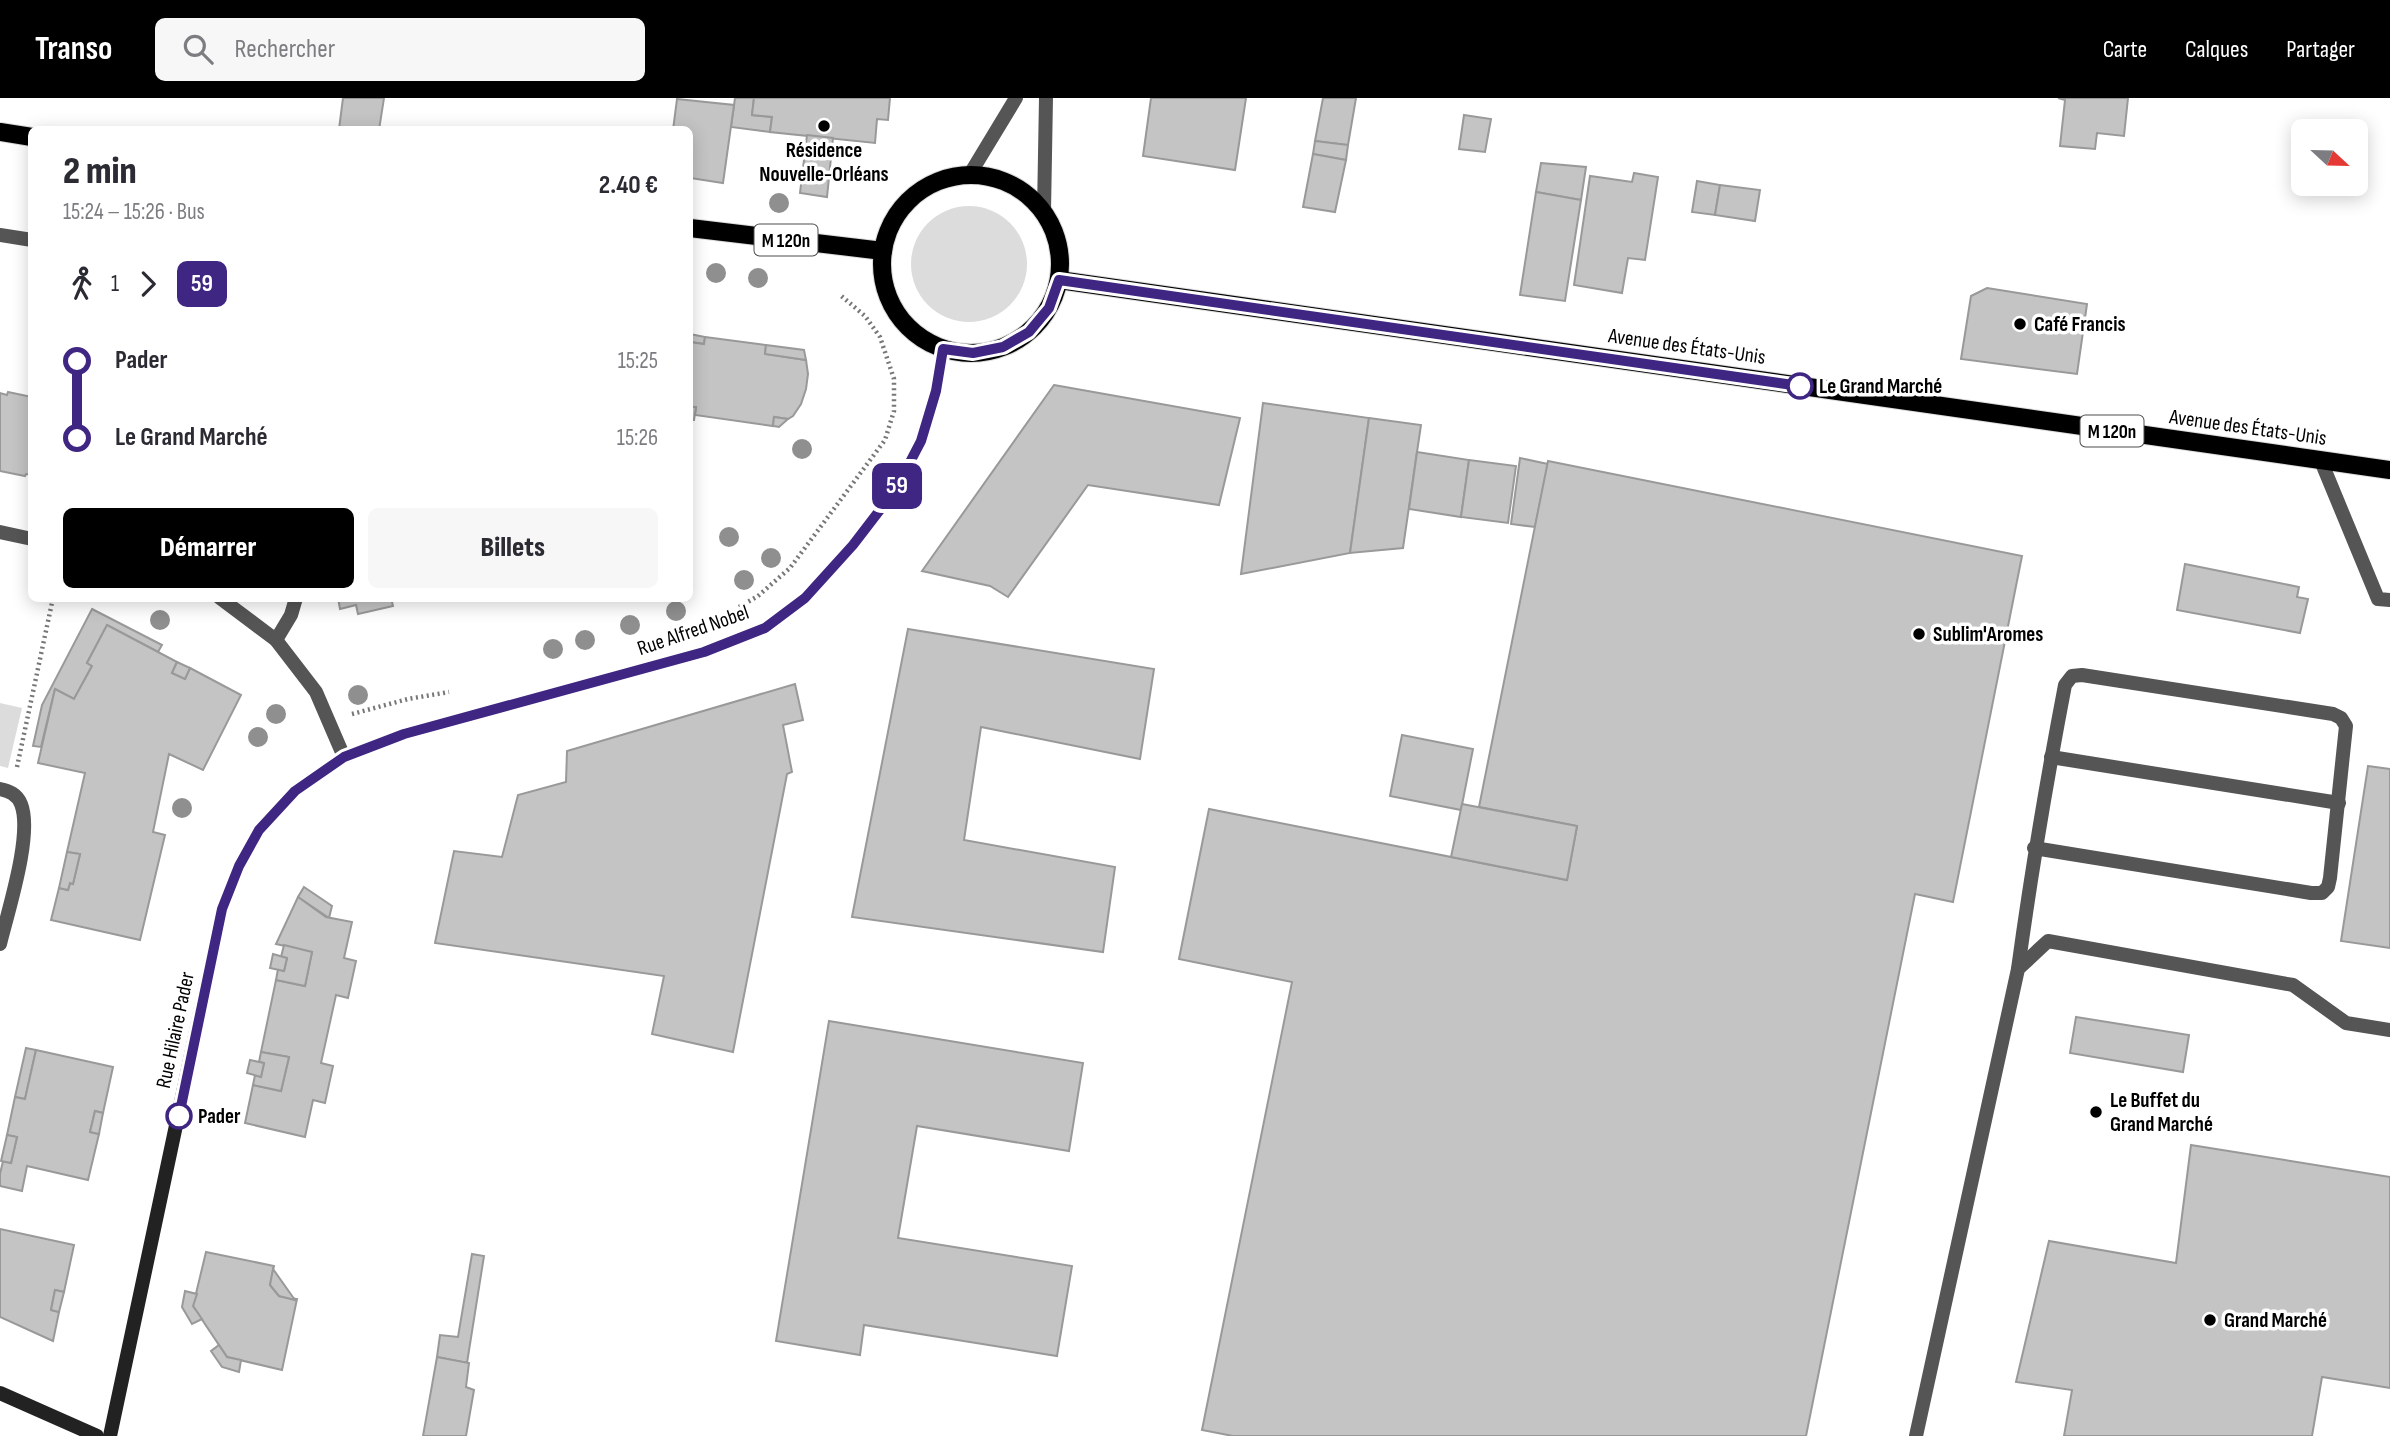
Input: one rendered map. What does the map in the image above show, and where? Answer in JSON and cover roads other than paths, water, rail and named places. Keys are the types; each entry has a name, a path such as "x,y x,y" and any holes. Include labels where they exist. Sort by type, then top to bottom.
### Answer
{"main road":[{"path":"0,132 28,136"},
{"path":"970,174 998,178 1024,191 1044,211 1055,232 1060,256 1059,280 1049,308 1029,332 1003,347 973,353 943,349 921,338 902,321 889,300 882,276 883,251 890,226 904,205 923,189 945,178 970,174"},
{"name":"M 120n","path":"693,228 883,251"},
{"name":"Avenue des États-Unis","path":"1059,280 2390,470"}],"street":[{"path":"970,174 1016,98"},
{"path":"1044,211 1046,98"},
{"path":"0,235 28,239"},
{"name":"Rue Alfred Nobel","path":"344,757 404,734 704,652 765,628 805,598 853,545 896,489 921,441 936,391 943,349"},
{"path":"2321,461 2378,599 2390,600"},
{"path":"0,532 28,538"},
{"path":"225,602 276,640 316,692 344,757"},
{"path":"276,640 291,615 295,602"},
{"path":"1916,1436 2018,969 2035,848 2065,685 2071,676 2082,675 2333,714 2341,718 2346,726 2330,878 2328,887 2322,893 2035,848"},
{"name":"Rue Hilaire Pader","path":"110,1436 222,909 239,866 259,830 295,791 344,757"},
{"path":"2051,757 2339,803"},
{"path":"0,944 24,843 21,805 6,790"},
{"path":"2018,969 2048,941 2293,985 2346,1023 2390,1030"},
{"path":"0,1393 97,1436"}],"place":[{"name":"Résidence Nouvelle-Orléans","path":"824,126"},
{"name":"Café Francis","path":"2020,324"},
{"name":"Le Grand Marché","path":"1800,386"},
{"name":"Sublim'Aromes","path":"1919,634"},
{"name":"Le Buffet du Grand Marché","path":"2096,1112"},
{"name":"Pader","path":"179,1116"},
{"name":"Grand Marché","path":"2210,1320"}]}
